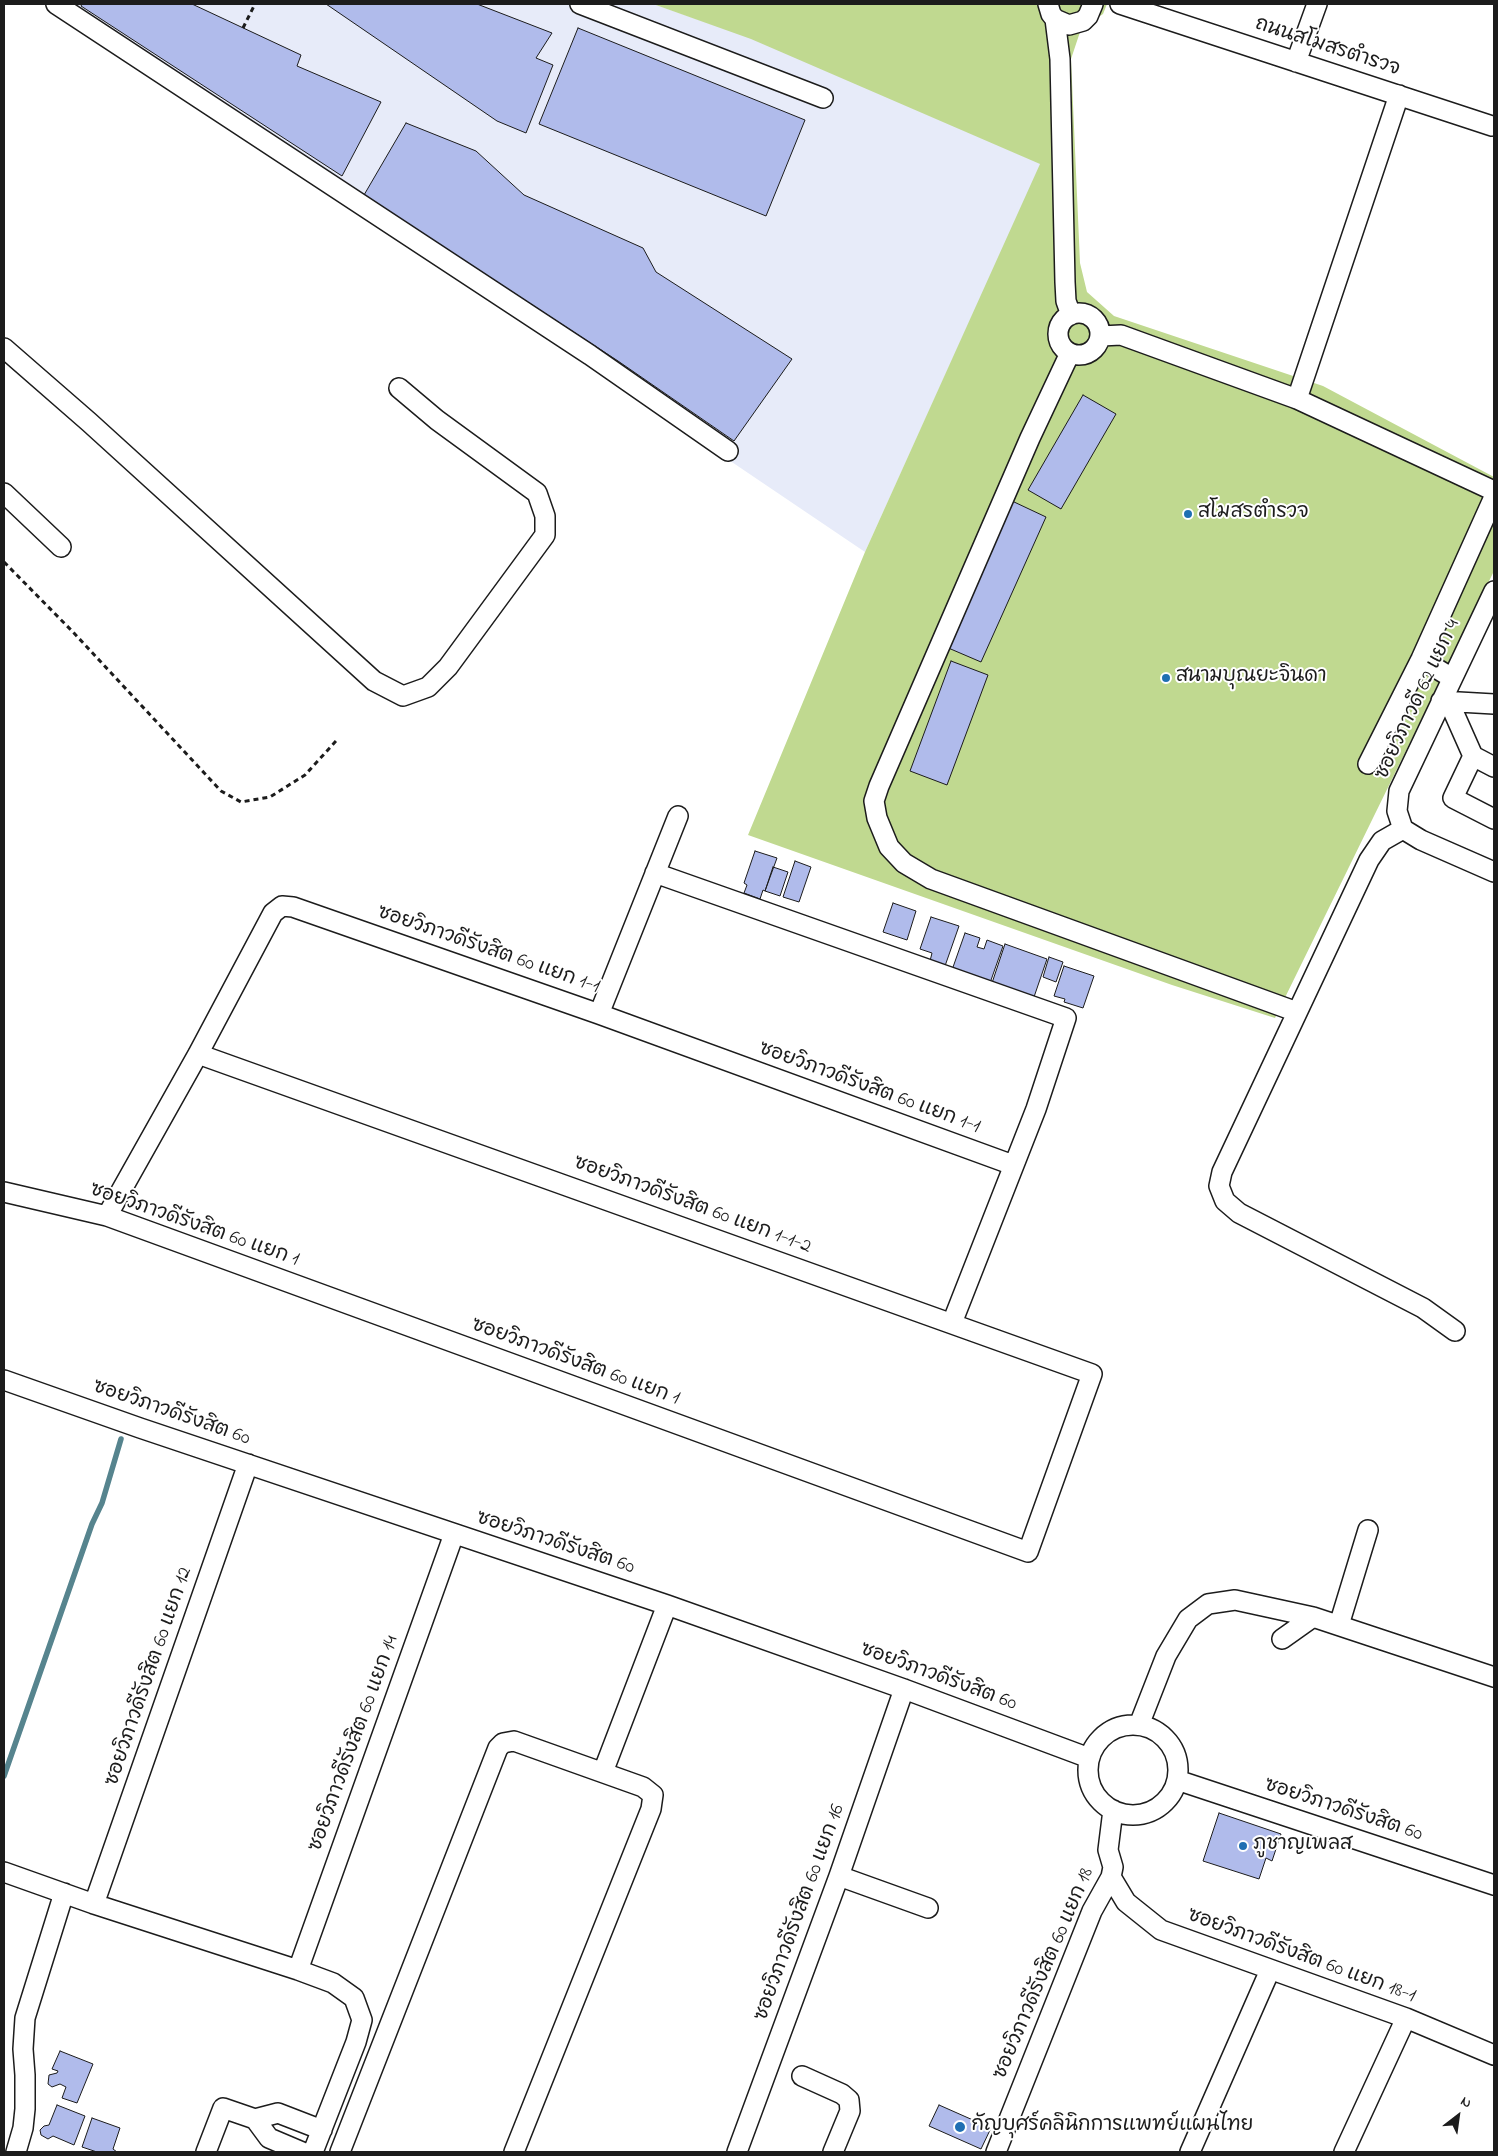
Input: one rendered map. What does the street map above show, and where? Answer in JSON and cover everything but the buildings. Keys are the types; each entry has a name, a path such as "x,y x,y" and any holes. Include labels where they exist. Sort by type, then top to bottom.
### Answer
{"street":[{"path":"56,4 582,350 728,451"},
{"path":"580,4 823,98"},
{"path":"1060,59 1080,23 1088,16 1093,4"},
{"name":"ถนนสโมสรตำรวจ","path":"1120,4 1492,126"},
{"path":"1296,62 1317,4"},
{"path":"1048,9 1069,25 1080,23"},
{"path":"1048,9 1060,59 1065,282 1066,301 1071,315"},
{"path":"1297,399 1399,95"},
{"path":"1085,313 1097,322 1101,336 1095,348 1090,352 1077,355 1070,353 1061,344 1058,331 1060,324 1071,315 1085,313"},
{"path":"1101,336 1121,336 1297,399 1494,491"},
{"path":"4,348 374,681 403,696 428,687 448,667 545,536 545,516 537,493 438,420 399,388"},
{"path":"1070,353 1030,438 879,786 874,801 877,818 889,847 904,863 932,879 1298,1012"},
{"path":"4,493 61,547"},
{"path":"1368,764 1421,660 1494,496"},
{"name":"ซอยวิภาวดี 62 แยก 4","path":"1403,829 1397,811 1399,790 1445,702 1452,678 1494,591"},
{"path":"1421,660 1452,678"},
{"path":"1494,704 1445,702 1472,756 1494,766"},
{"path":"1472,756 1453,798 1494,819"},
{"path":"599,1014 678,816"},
{"path":"1455,1331 1423,1308 1239,1213 1224,1201 1219,1186 1222,1172 1369,860 1382,841 1403,829 1421,840 1494,872"},
{"path":"655,873 1066,1018 1036,1109 952,1322"},
{"name":"ซอยวิภาวดีรังสิต 60 แยก 1-1","path":"107,1216 198,1054 273,914 282,906 293,907 599,1014 1013,1165"},
{"name":"ซอยวิภาวดีรังสิต 60 แยก 1-1-2","path":"198,1054 952,1322 1092,1374 1064,1452"},
{"name":"ซอยวิภาวดีรังสิต 60 แยก 1","path":"4,1192 107,1216 1028,1552 1064,1452"},
{"name":"ซอยวิภาวดีรังสิต 60","path":"4,1382 667,1605 904,1689 1089,1758"},
{"name":"ซอยวิภาวดีรังสิต 60 แยก 12","path":"94,1904 248,1464"},
{"path":"1339,1625 1368,1530"},
{"name":"ซอยวิภาวดีรังสิต 60 แยก 14","path":"298,1970 454,1534"},
{"path":"1139,1725 1166,1656 1188,1619 1208,1604 1235,1600 1313,1616 1494,1677"},
{"path":"603,1772 667,1605"},
{"path":"1282,1639 1313,1616"},
{"name":"ซอยวิภาวดีรังสิต 60 แยก 16","path":"737,2152 839,1876 904,1689"},
{"path":"1126,1725 1139,1725 1154,1729 1166,1738 1174,1751 1178,1765 1177,1780 1172,1793 1164,1803 1152,1811 1126,1814 1113,1810 1100,1801 1092,1788 1088,1774 1089,1758 1094,1746 1102,1736 1113,1729 1126,1725"},
{"path":"340,2152 498,1748 503,1743 514,1741 643,1787 653,1796 652,1809 514,2152"},
{"name":"ซอยวิภาวดีรังสิต 60","path":"1177,1780 1494,1885"},
{"name":"ซอยวิภาวดีรังสิต 60 แยก 18","path":"996,2152 1092,1912 1111,1877 1113,1867 1108,1850 1113,1810"},
{"path":"4,1872 94,1904 298,1970 333,1983 354,1998 362,2020 356,2042 313,2152"},
{"path":"839,1876 928,1908"},
{"name":"ซอยวิภาวดีรังสิต 60 แยก 18-1","path":"1111,1877 1126,1902 1161,1930 1406,2018 1494,2055"},
{"path":"15,2150 23,2128 25,2109 23,2049 25,2018 64,1893"},
{"path":"1190,2152 1270,1970"},
{"path":"1344,2152 1406,2018"},
{"path":"802,2076 842,2094 849,2100 850,2111 833,2152"},
{"path":"206,2152 223,2108 255,2119 278,2113 322,2130"},
{"path":"255,2119 269,2138 302,2152"}],"path":[{"path":"243,28 255,4"},
{"path":"4,562 221,792 242,802 270,797 305,775 336,741"}],"shaded area":[{"path":"54,4 653,4 751,38 1041,164 865,552"}],"green space":[{"name":"สโมสรตำรวจ","path":"653,4 1107,4 1103,14 1081,29 1071,59 1080,263 1087,292 1114,316 1323,386 1494,477 1494,571 1275,1018 1172,985 748,835 865,552 1040,164 751,39"}],"waterway":[{"path":"4,1776 92,1524 102,1503 121,1439"}],"place":[{"name":"สโมสรตำรวจ","path":"1188,514"},
{"name":"สนามบุณยะจินดา","path":"1166,678"},
{"name":"ภูชาญเพลส","path":"1243,1846"},
{"name":"กัญบุศร์คลินิกการแพทย์แผนไทย","path":"960,2127"}]}
